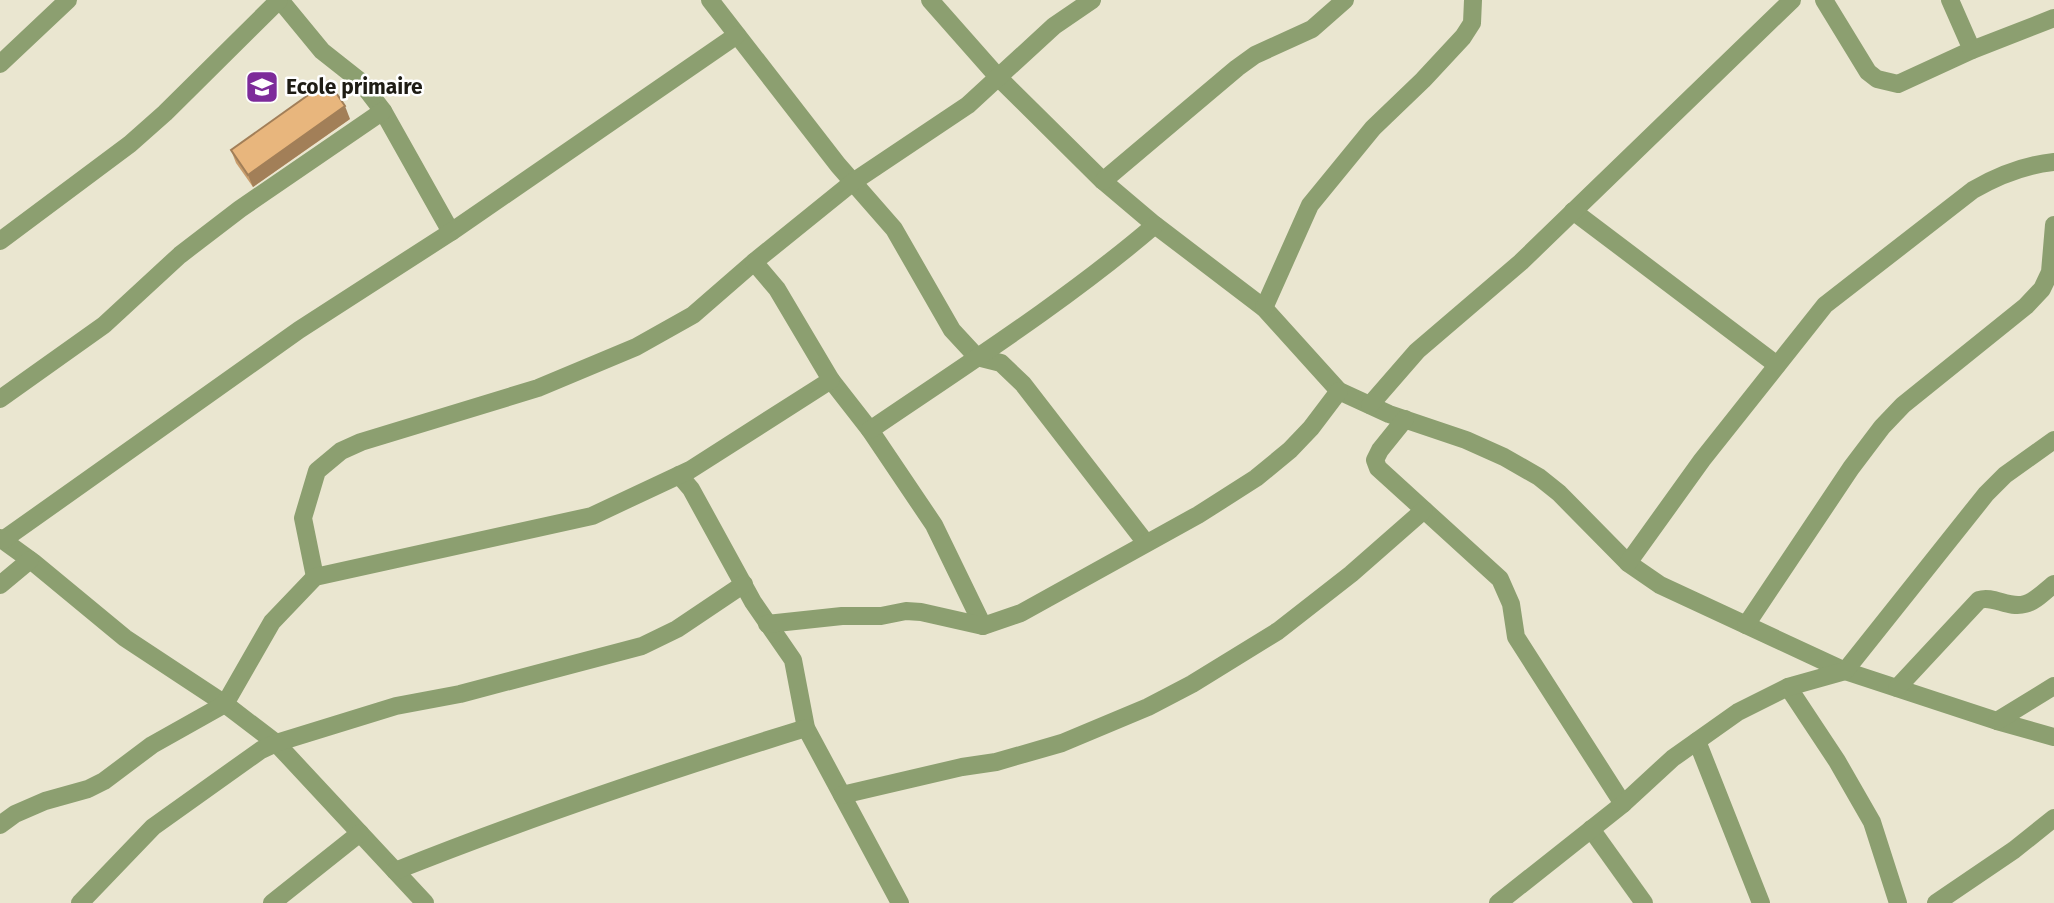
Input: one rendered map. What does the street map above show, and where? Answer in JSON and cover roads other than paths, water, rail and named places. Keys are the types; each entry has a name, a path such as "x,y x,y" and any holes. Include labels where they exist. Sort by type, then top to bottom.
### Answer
{"street":[{"path":"0,64 68,0"},
{"path":"0,241 130,144 279,0 322,51 360,81 383,111 451,232"},
{"path":"710,0 853,182 894,229 952,330 977,358 1001,363 1023,384 1146,542"},
{"path":"930,0 998,77 1103,181 1155,225 1264,308 1339,391 1405,419 1466,440 1539,477 1559,493 1628,564 1660,585 1845,671 1997,722 2054,737"},
{"path":"314,577 303,518 317,471 341,451 362,442 538,388 636,347 693,315 853,182 968,105 1054,26 1092,0"},
{"path":"1103,181 1246,61 1311,29 1345,0"},
{"path":"1264,308 1310,205 1373,128 1463,37 1472,23 1473,0"},
{"path":"1370,405 1417,351 1521,262 1792,0"},
{"path":"1824,0 1868,72 1877,79 1898,84 1972,50 2054,18"},
{"path":"1950,0 1972,50"},
{"path":"425,903 276,743 225,704 125,638 2,539 299,330 451,232 737,35"},
{"path":"0,399 104,325 180,255 240,209 383,111"},
{"path":"1628,564 1702,460 1825,305 1973,190 1999,175 2034,164 2054,162"},
{"path":"1573,211 1777,365"},
{"path":"870,430 1104,268 1155,225"},
{"path":"1746,625 1851,468 1882,427 1903,405 2006,323 2042,289 2050,272 2054,225"},
{"path":"754,262 777,289 831,380 870,430 934,525 983,626"},
{"path":"0,825 15,814 45,801 88,789 152,745 225,704 272,622 314,577 592,516 679,475 831,380"},
{"path":"766,624 842,616 881,616 913,611 983,626 1021,613 1198,515 1256,478 1290,450 1339,391"},
{"path":"1405,419 1380,450 1375,460 1378,468 1500,579 1511,604 1516,637 1623,804"},
{"path":"1498,903 1623,804 1674,758 1738,712 1788,687 1845,671 1986,494 2005,475 2054,440"},
{"path":"679,475 691,489 766,624 793,660 806,728 900,903"},
{"path":"842,795 962,767 996,762 1062,743 1148,707 1192,684 1278,631 1351,574 1424,510"},
{"path":"0,585 30,560"},
{"path":"80,903 153,827 261,750 396,706 460,694 642,646 677,629 744,584"},
{"path":"1897,688 1979,600 1988,598 2005,604 2026,604 2054,584"},
{"path":"1997,722 2054,686"},
{"path":"1788,687 1837,761 1872,822 1898,903"},
{"path":"395,871 508,826 650,776 806,728"},
{"path":"1697,741 1761,903"},
{"path":"1936,903 2014,850 2054,818"},
{"path":"1591,829 1644,903"},
{"path":"272,903 360,833"}],"place":[{"name":"Ecole primaire","path":"262,87"}]}
